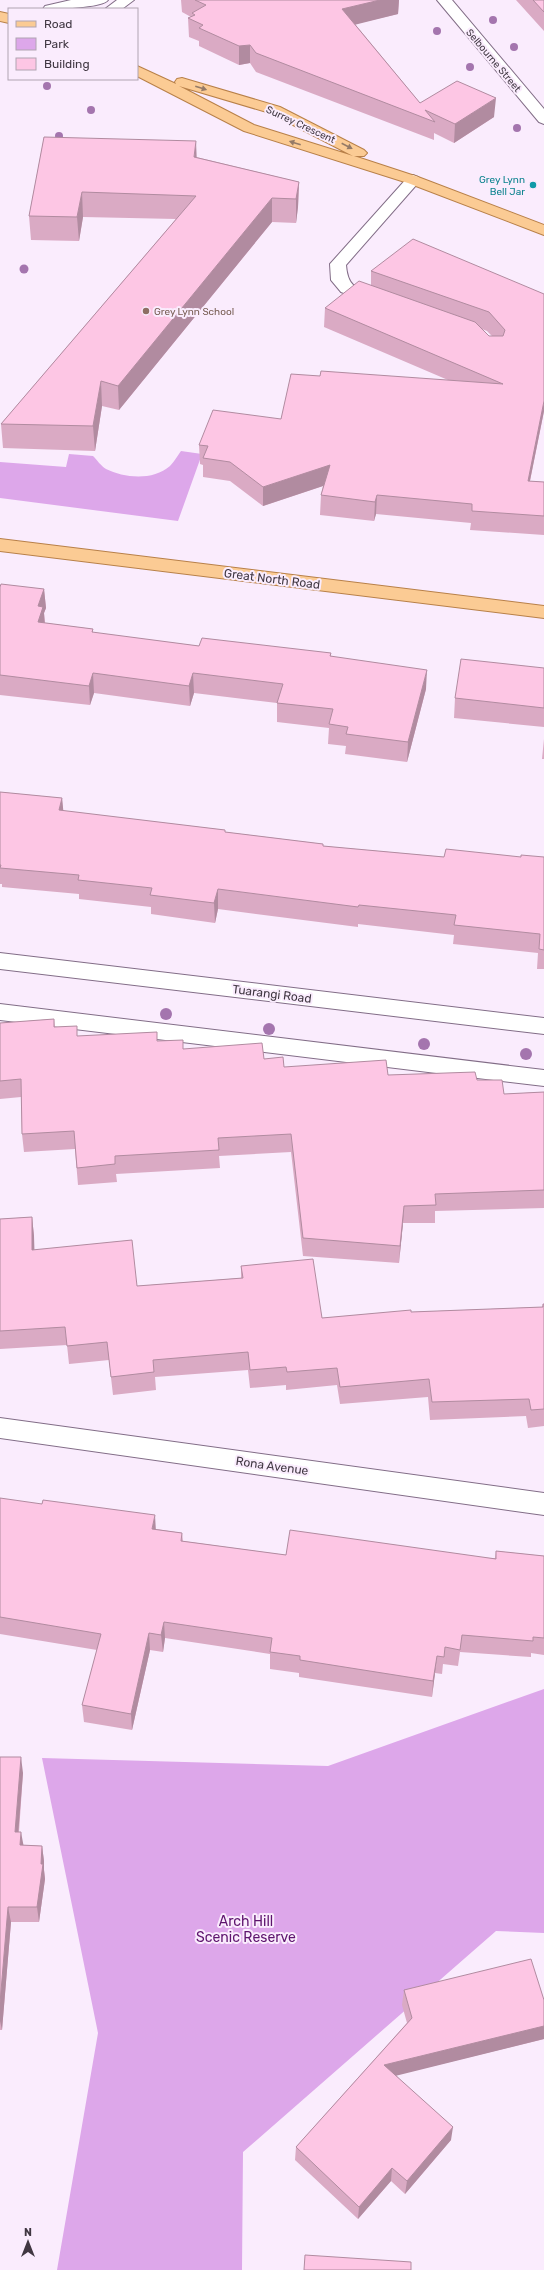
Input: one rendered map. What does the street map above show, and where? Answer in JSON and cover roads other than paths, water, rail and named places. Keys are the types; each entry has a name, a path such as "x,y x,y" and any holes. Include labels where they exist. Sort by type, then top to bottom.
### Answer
{"main road":[{"name":"Surrey Crescent","path":"138,69 275,110 413,180"},
{"name":"Surrey Crescent","path":"138,70 249,128 413,180 544,230"},
{"name":"Great North Road","path":"0,545 544,612"}],"street":[{"path":"54,8 86,1 101,0"},
{"path":"114,8 127,0"},
{"name":"Selbourne Street","path":"444,0 544,119"},
{"path":"392,305 347,288 339,280 338,264 413,180"},
{"name":"Tuarangi Road","path":"0,961 544,1026"},
{"path":"0,1012 544,1078"},
{"name":"Rona Avenue","path":"0,1428 544,1504"}],"place":[{"name":"Grey Lynn Bell Jar","path":"533,185"},
{"name":"Grey Lynn School","path":"146,311"}],"park label":[{"name":"Arch Hill Scenic Reserve","path":"246,1930"}]}
